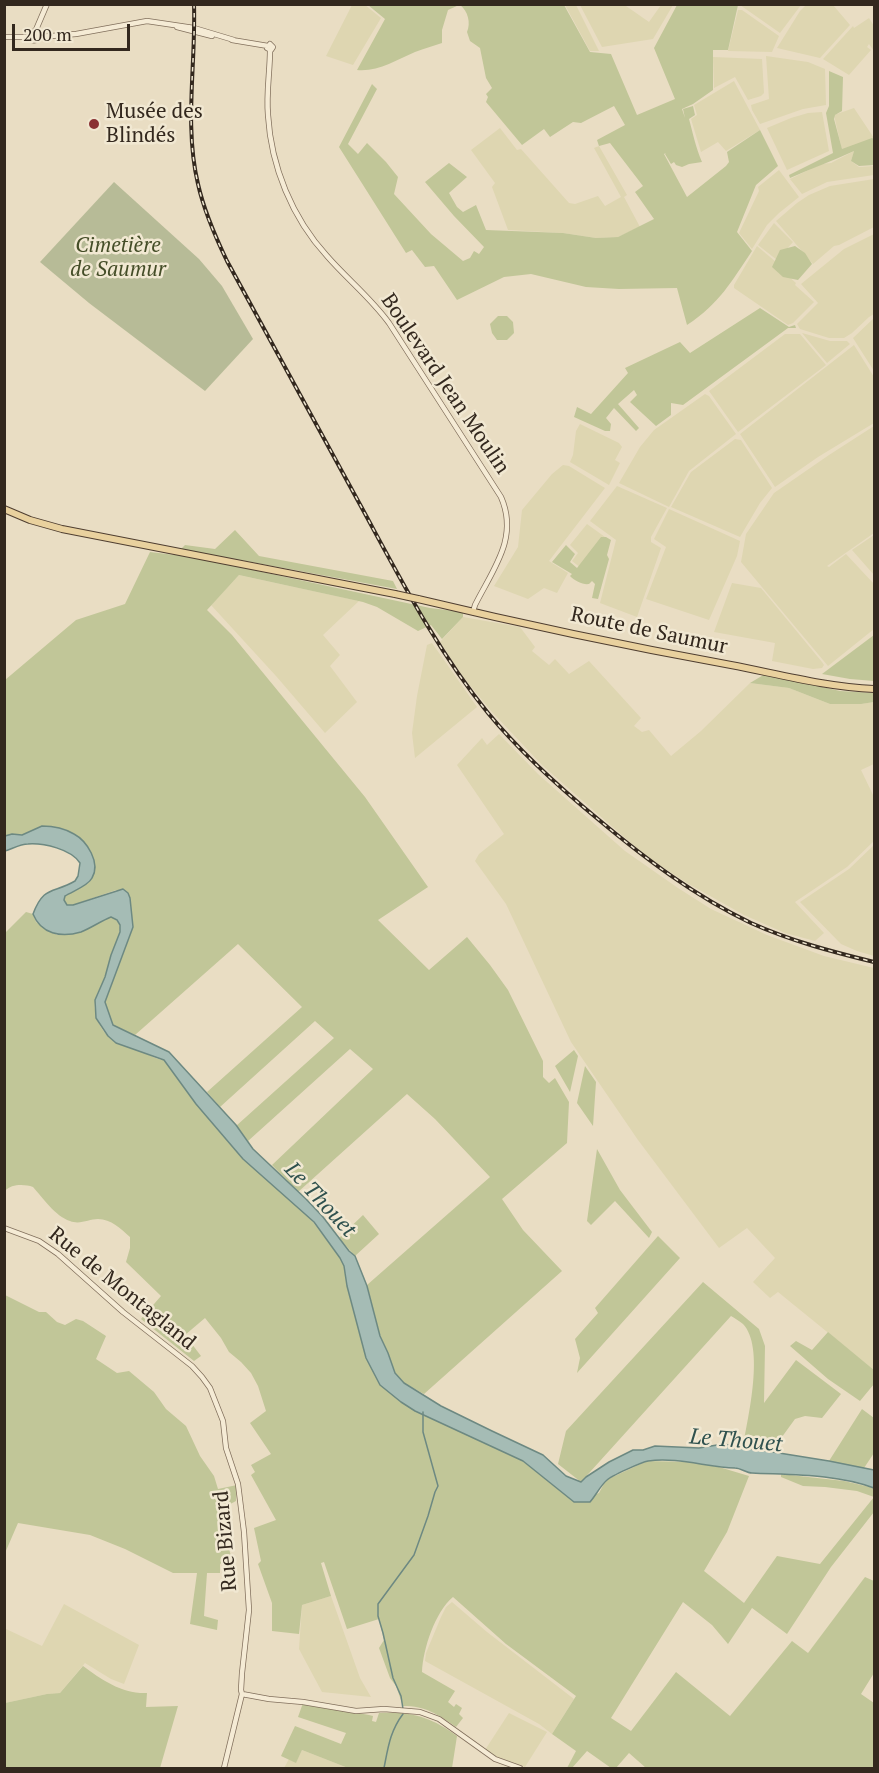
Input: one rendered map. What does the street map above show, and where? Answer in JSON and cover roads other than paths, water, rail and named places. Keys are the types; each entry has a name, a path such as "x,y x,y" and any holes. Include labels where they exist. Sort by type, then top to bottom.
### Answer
{"main road":[{"name":"Route de Saumur","path":"4,509 30,520 62,529 874,688"}],"street":[{"path":"29,37 35,32 47,4"},
{"name":"Boulevard Jean Moulin","path":"39,37 85,33 141,21 194,28 269,48 269,129 282,183 292,206 326,256 384,316 489,477 506,507 507,538 474,611"},
{"path":"4,37 29,37 34,41 39,37 35,32"},
{"name":"Rue de Montagland","path":"4,1228 39,1241 58,1254 123,1312 192,1366 210,1388"},
{"name":"Rue Bizard","path":"210,1388 223,1421 226,1448 238,1484 244,1532 249,1610 242,1694 224,1768"},
{"path":"242,1694 356,1711 403,1710 430,1714 495,1759 520,1768"}],"water":[{"path":"42,826 66,830 79,837 88,847 94,859 92,878 84,886 65,896 64,900 67,905 123,889 130,898 133,927 105,1002 113,1025 169,1052 236,1125 253,1149 306,1199 355,1256 367,1286 380,1336 395,1373 404,1383 441,1406 543,1455 566,1476 581,1482 609,1462 633,1450 655,1446 699,1448 723,1444 874,1470 874,1488 845,1480 750,1473 737,1468 659,1460 645,1462 610,1478 590,1502 574,1502 523,1461 415,1411 401,1402 380,1385 366,1358 344,1266 314,1222 243,1159 196,1104 164,1060 116,1043 108,1036 96,1018 95,1000 120,932 120,925 111,917 81,932 66,935 52,933 37,921 33,914 41,898 75,881 80,863 64,851 42,845 25,844 5,851 5,836 22,835"}],"waterway":[{"path":"403,1709 378,1616 378,1604 414,1555 438,1486 423,1432 423,1412"},
{"path":"384,1768 392,1733 403,1714"}],"railway":[{"path":"194,4 192,139 198,184 210,223 227,261 406,589 436,640 470,690 514,742 555,783 617,835 672,876 710,901 751,923 812,946 874,962"}],"place":[{"name":"Musée des Blindés","path":"94,124"}],"park label":[{"name":"Cimetière de Saumur","path":"118,258"}],"water label":[{"name":"Le Thouet","path":"320,1200"},
{"name":"Le Thouet","path":"736,1441"}]}
